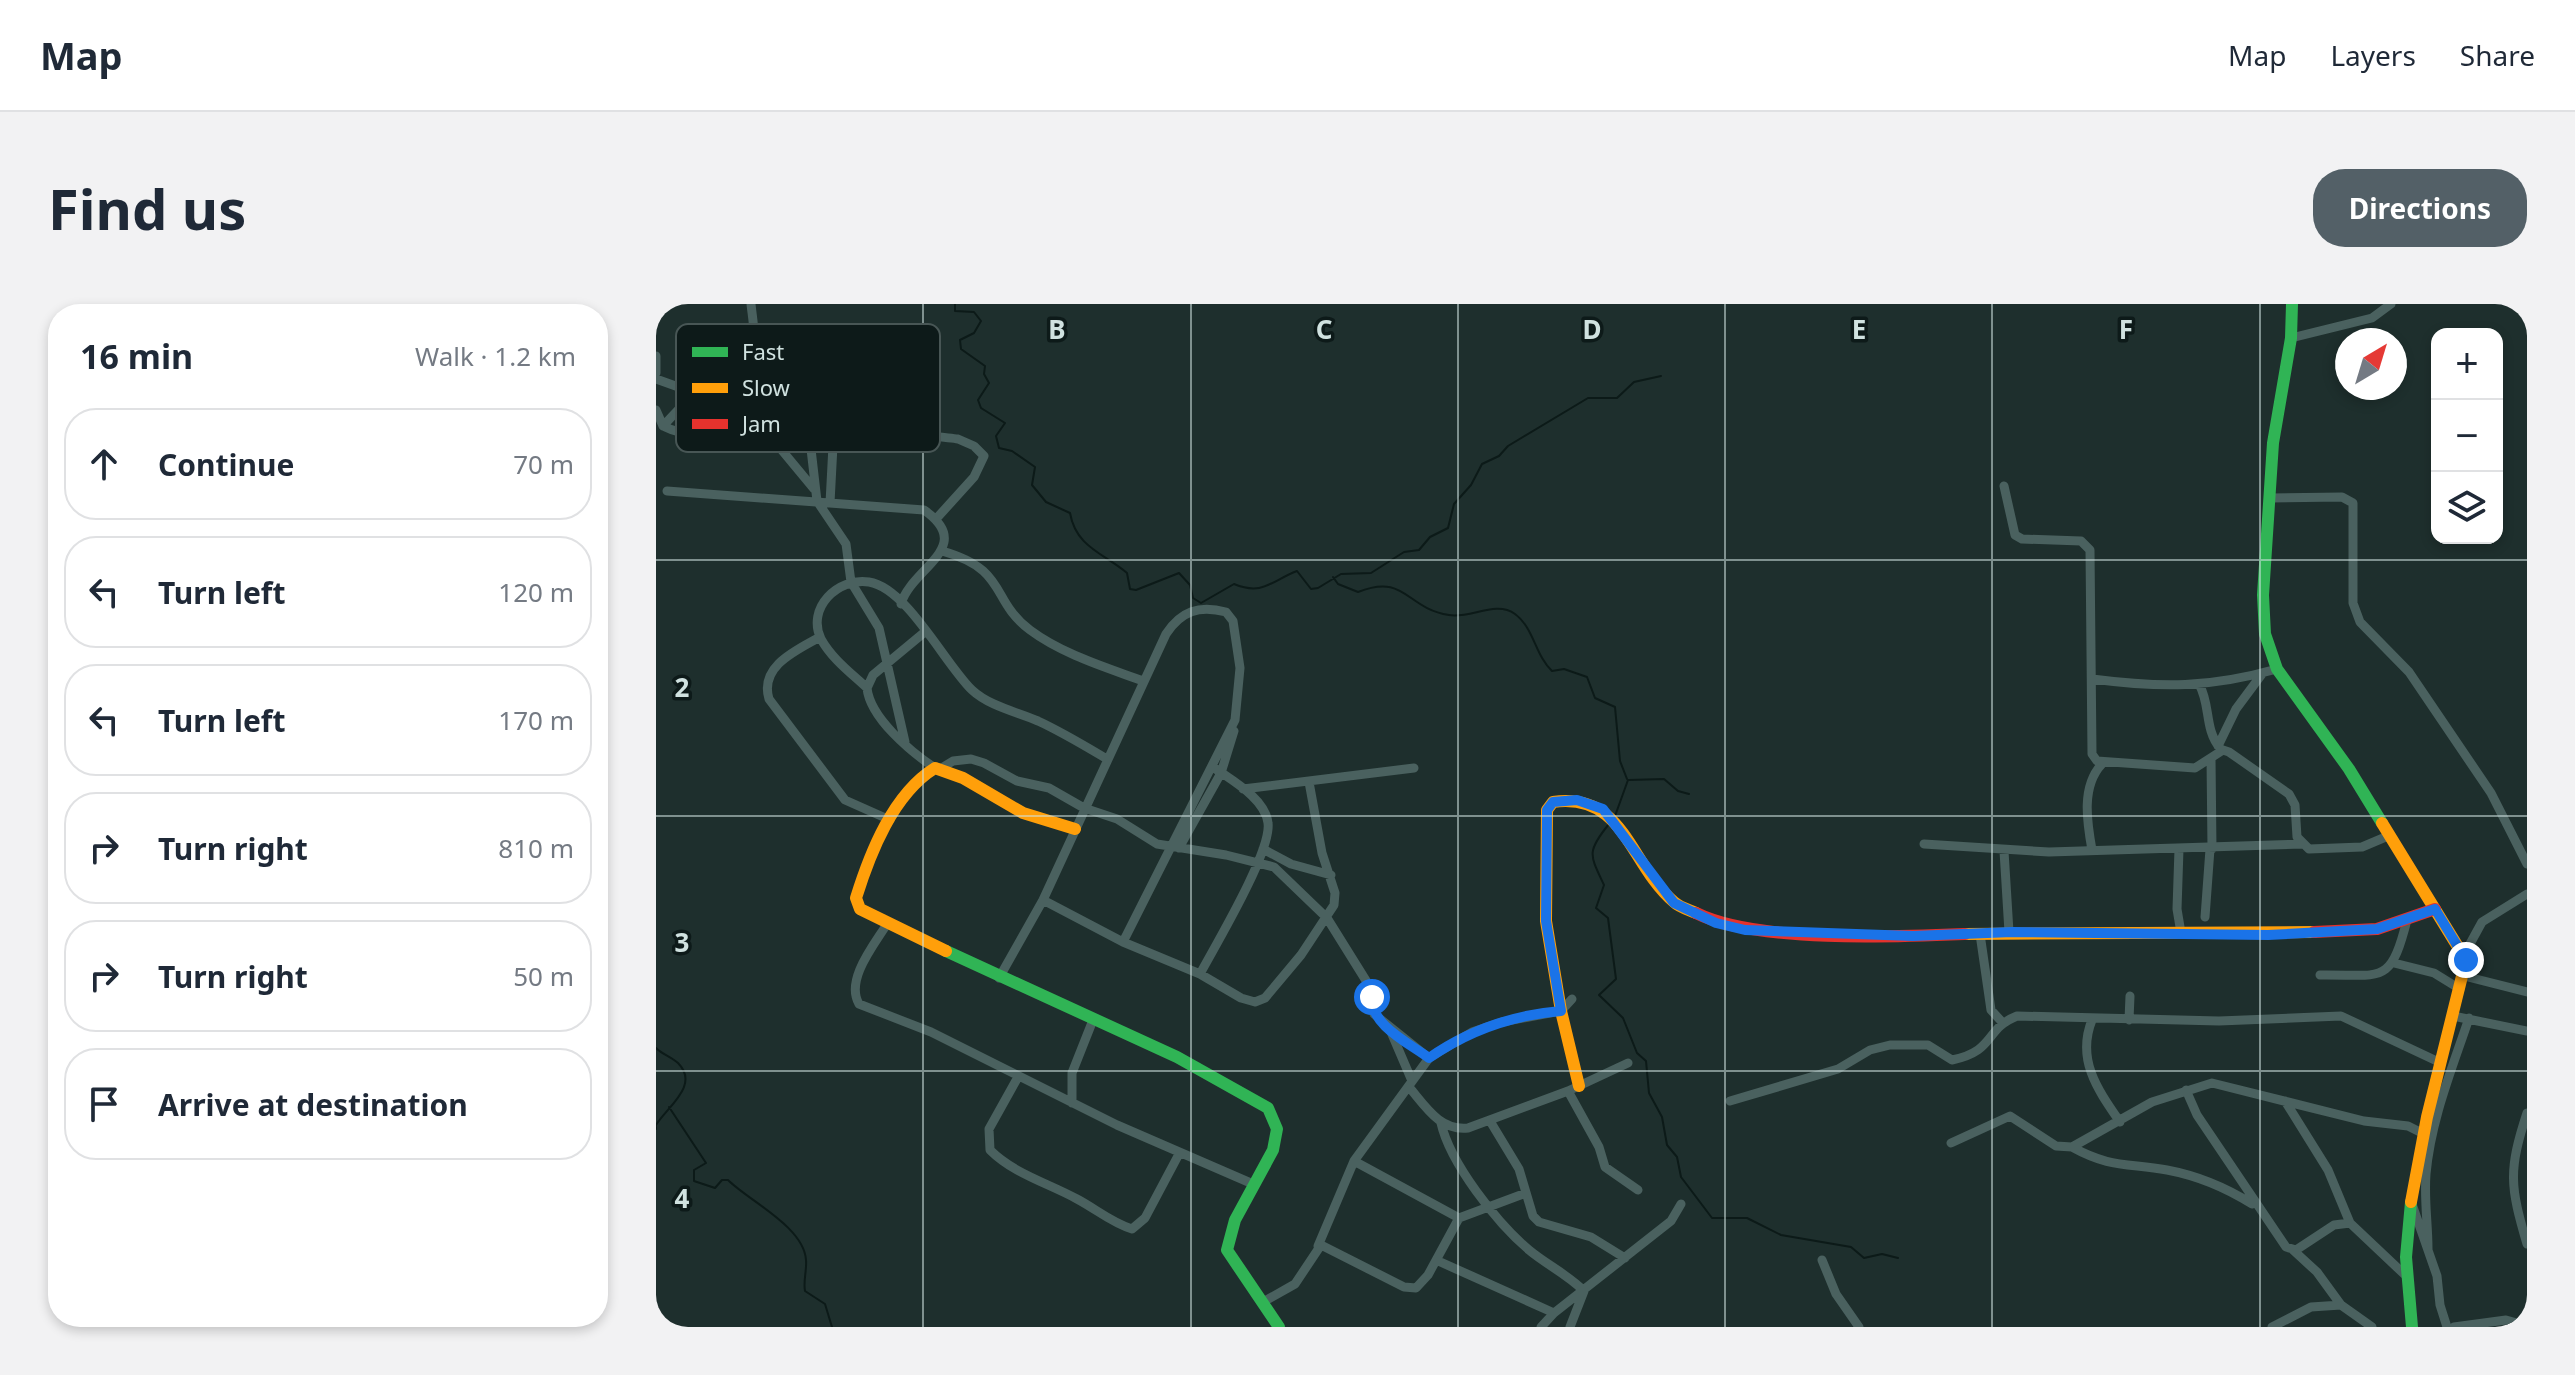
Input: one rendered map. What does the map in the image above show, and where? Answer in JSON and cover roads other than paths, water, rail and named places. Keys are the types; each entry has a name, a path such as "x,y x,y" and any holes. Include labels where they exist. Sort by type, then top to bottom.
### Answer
{"street":[{"path":"751,304 753,324"},
{"path":"2292,304 2291,338 2273,443 2263,595 2265,634 2277,669 2349,769 2388,836 2465,953"},
{"path":"2291,338 2372,318 2391,304"},
{"path":"656,356 656,376 676,385"},
{"path":"656,410 663,426 676,432"},
{"path":"663,426 676,412"},
{"path":"936,519 982,467 984,456 974,446 940,437"},
{"path":"785,452 814,489"},
{"path":"811,452 817,501 846,544 851,582 876,621 905,742"},
{"path":"830,503 833,452"},
{"path":"2004,486 2015,535 2022,539 2069,539 2089,547 2092,754 2102,764 2195,768 2220,748 2236,709 2262,674"},
{"path":"667,491 896,505 924,510 936,519 945,534 942,551 905,588 901,604"},
{"path":"2269,498 2342,497 2353,503 2353,603 2360,622 2417,683 2491,793 2527,864"},
{"path":"942,551 976,563 994,578 1028,629 1048,642 1143,681"},
{"path":"1075,829 1023,813 919,757 872,706 867,688 836,659 820,637 822,605 833,590 851,582 871,582 901,604 974,692 1107,759"},
{"path":"999,978 1043,900 1166,634 1182,614 1196,609 1226,612 1233,621 1240,668 1231,746 1123,942"},
{"path":"867,688 873,675 926,631"},
{"path":"820,637 780,662 769,677 766,689 769,699 845,800 890,820"},
{"path":"2092,679 2163,688 2236,681 2277,669"},
{"path":"2199,684 2205,694 2210,733 2220,748 2289,794 2295,805 2297,837 2302,844 2309,849 2352,848 2388,836"},
{"path":"2205,917 2211,849 2211,758"},
{"path":"1279,1327 1227,1250 1228,1236 1277,1138 1277,1121 1268,1108 1177,1057 999,978 860,909 856,898 890,820 916,779 953,761 971,759 1017,781 1049,788 1084,808 1117,819 1157,844 1257,861 1288,878 1327,918 1370,987 1374,1014 1429,1058"},
{"path":"2092,850 2088,797 2091,778 2102,764"},
{"path":"1243,789 1414,768"},
{"path":"1200,974 1263,849 1268,821 1260,806 1243,789 1217,770"},
{"path":"1043,900 1123,942 1200,974 1241,998 1255,1002 1265,998 1327,918 1335,893 1322,853 1309,782"},
{"path":"1638,1190 1605,1167 1574,1088 1550,946 1545,889 1547,810 1553,802 1585,801 1603,809 1674,903 1716,923 1745,930 1913,936 2009,932 2268,935 2377,929 2435,909"},
{"path":"1924,844 2004,851 2211,849 2302,844"},
{"path":"1263,849 1291,864 1331,875"},
{"path":"2179,849 2177,909 2181,933"},
{"path":"2004,851 2009,932"},
{"path":"2412,1327 2404,1274 2412,1203 2424,1134 2462,983 2465,953 2482,922 2527,894"},
{"path":"2320,975 2374,976 2394,963 2407,920"},
{"path":"887,924 855,983 853,995 859,1004 931,1032 1179,1154 1253,1184"},
{"path":"1980,934 1991,1010 2002,1022"},
{"path":"2394,963 2462,983 2527,992"},
{"path":"2129,1020 2130,996"},
{"path":"1263,1302 1295,1284 1309,1267 1354,1161 1429,1058 1472,1032 1502,1022 1561,1011 1572,999"},
{"path":"1730,1101 1838,1069 1870,1050 1890,1045 1928,1045 1952,1060 1963,1058 1988,1046 2002,1022 2017,1016 2092,1020 2341,1016 2441,1063"},
{"path":"2453,1016 2527,1031"},
{"path":"2428,1249 2425,1208 2431,1142 2447,1080 2469,1018"},
{"path":"1072,1103 1072,1073 1093,1020"},
{"path":"2092,1020 2086,1034 2088,1066 2097,1089 2120,1122"},
{"path":"1390,1029 1411,1084 1441,1123 1455,1162 1529,1250 1567,1274 1584,1291"},
{"path":"1441,1123 1453,1130 1490,1121 1628,1063"},
{"path":"1018,1077 989,1129 990,1150 1018,1171 1078,1199 1123,1226 1132,1229 1145,1218 1179,1154"},
{"path":"2072,1147 2152,1102 2212,1083 2364,1121 2408,1126 2424,1134"},
{"path":"2186,1090 2197,1115 2282,1243 2317,1272 2341,1305 2372,1327"},
{"path":"2285,1101 2328,1170 2350,1223 2404,1274"},
{"path":"2527,1113 2515,1149 2511,1184 2527,1244"},
{"path":"1951,1143 2010,1116 2056,1146 2072,1147 2104,1163 2166,1170 2216,1183 2255,1206"},
{"path":"1490,1121 1519,1169 1539,1222 1591,1237 1625,1258"},
{"path":"1354,1161 1459,1218"},
{"path":"1318,1246 1334,1249 1404,1287 1416,1288 1459,1218 1526,1193"},
{"path":"2412,1203 2428,1249 2447,1327"},
{"path":"1541,1327 1554,1313 1671,1221 1681,1204"},
{"path":"2293,1250 2340,1222 2350,1223"},
{"path":"1436,1260 1554,1313"},
{"path":"1822,1260 1836,1294 1859,1327"},
{"path":"1570,1327 1584,1291"},
{"path":"2272,1327 2311,1307 2341,1305"},
{"path":"2454,1327 2494,1321 2526,1321"}],"waterway":[{"path":"955,304 955,311 974,312 981,321 974,333 960,340 961,349 985,366 984,374 989,383 978,400 981,408 1005,423 996,436 999,448 1012,451 1035,467 1032,485 1046,502 1070,513 1073,525 1084,542 1127,573 1130,589 1136,590 1179,573 1190,585 1193,598 1201,603 1234,584 1260,588 1297,571 1311,589 1318,588 1341,574 1371,573 1404,552 1419,550 1430,537 1448,528 1454,504 1471,485 1482,464 1588,398 1617,398 1634,382 1661,376"},
{"path":"1333,577 1338,584 1358,592 1374,587 1396,589 1423,606 1449,615 1466,615 1491,609 1508,610 1515,614 1552,671 1564,669 1587,677 1595,698 1615,707 1620,761 1627,779"},
{"path":"1629,780 1664,779 1678,791 1689,794"},
{"path":"1615,816 1628,780"},
{"path":"1609,824 1597,841 1593,860 1604,885 1596,908 1608,918 1616,979 1599,995 1623,1018 1637,1053 1646,1061 1649,1093 1662,1117 1667,1145 1677,1157 1681,1177 1712,1218 1747,1218 1781,1235 1851,1247 1864,1258 1882,1254 1898,1258"},
{"path":"656,1048 678,1063 686,1079 680,1095 656,1125"},
{"path":"669,1107 706,1163 694,1170 694,1181 715,1188 722,1180 728,1180 796,1237 806,1260 805,1291 825,1304 832,1327"}]}
